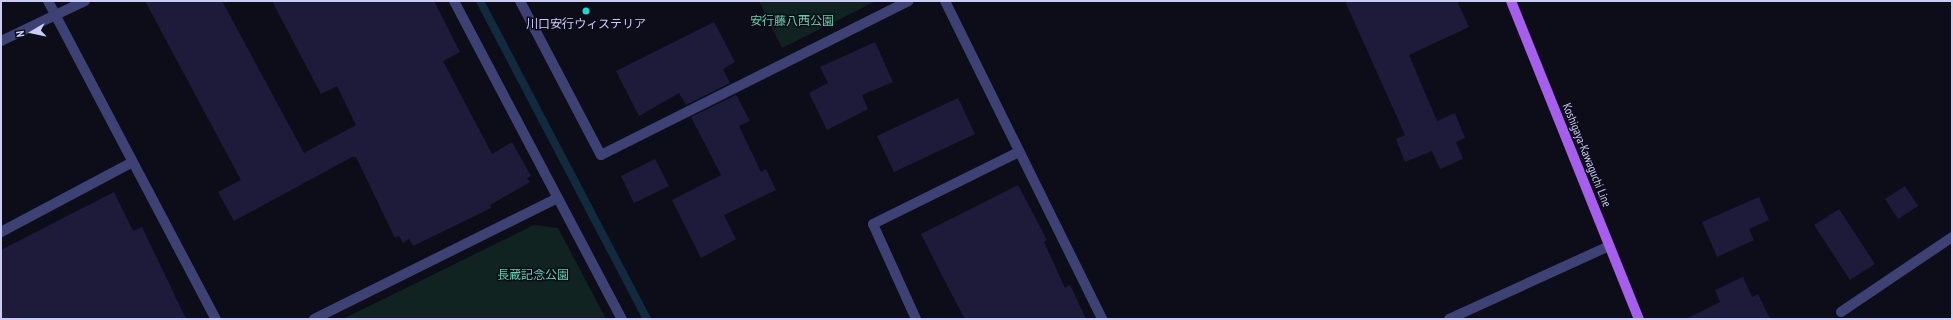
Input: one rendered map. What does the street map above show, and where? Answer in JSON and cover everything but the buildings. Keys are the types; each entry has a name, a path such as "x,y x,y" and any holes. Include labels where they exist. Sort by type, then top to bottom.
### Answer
{"main road":[{"name":"Koshigaya-Kawaguchi Line","path":"1511,1 1639,319"}],"street":[{"path":"48,1 131,163 216,319"},
{"path":"1,41 85,1"},
{"path":"454,1 622,319"},
{"path":"520,1 601,155 909,1"},
{"path":"946,1 1102,319"},
{"path":"916,319 872,224 1019,152"},
{"path":"1,232 131,163"},
{"path":"314,319 558,198"},
{"path":"1841,312 1952,237"},
{"path":"1449,319 1609,246"}],"green space":[{"name":"安行藤八西公園","path":"759,1 876,1 782,48"},
{"name":"長蔵記念公園","path":"534,225 558,228 606,319 343,319"}],"waterway":[{"path":"480,1 647,319"}],"place":[{"name":"川口安行ウィステリア","path":"586,11"}]}
